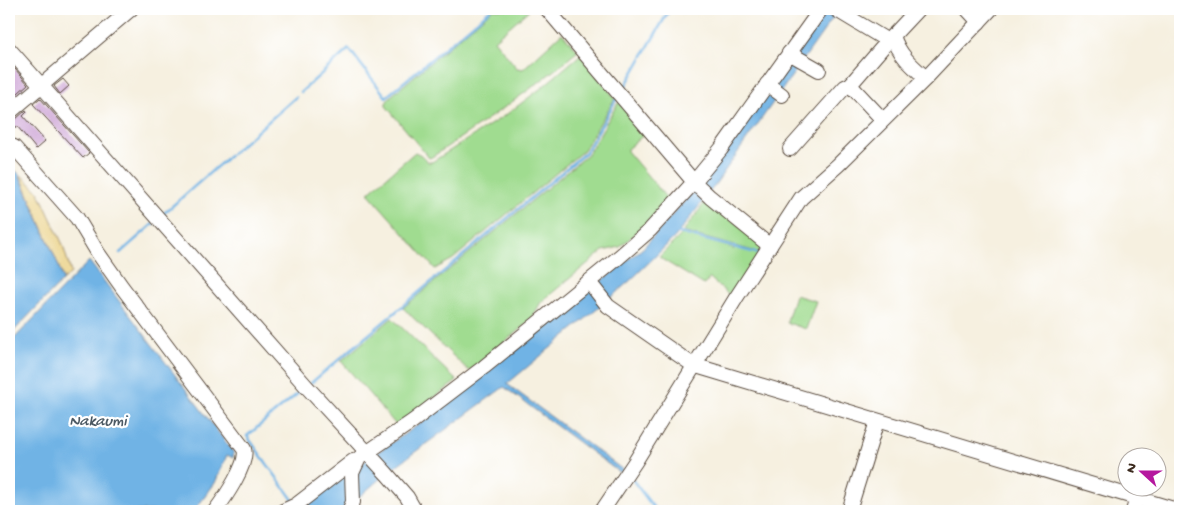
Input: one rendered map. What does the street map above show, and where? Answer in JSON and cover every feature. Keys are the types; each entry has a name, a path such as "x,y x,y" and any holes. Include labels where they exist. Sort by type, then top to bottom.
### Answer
{"street":[{"path":"9,113 131,9"},
{"path":"547,9 696,183 710,197 770,246"},
{"path":"351,507 352,473 355,464 413,422 590,284 650,230 696,183 721,149 775,90 821,9"},
{"path":"790,150 845,87 850,85 918,9"},
{"path":"967,9 979,22"},
{"path":"602,511 635,462 693,366 801,198 838,165 926,78 991,9"},
{"path":"836,10 891,38 902,55 926,78"},
{"path":"9,49 306,386 369,453 407,497 415,511"},
{"path":"795,57 819,70"},
{"path":"850,85 882,120"},
{"path":"9,145 14,147 77,218 98,253 122,287 244,449 244,458 230,491 216,509"},
{"path":"590,284 608,306 693,366 877,420 1135,504 1180,511"},
{"path":"849,511 877,420"},
{"path":"284,511 296,505 353,461 355,464"}],"green space":[{"path":"493,9 530,9 494,40 517,68 523,69 562,33 578,51 507,106 429,158 386,106 386,103 390,97"},
{"path":"580,55 615,98 584,150 453,259 435,269 369,192 415,152 428,162 432,162 507,114"},
{"path":"618,103 646,133 627,151 669,201 620,247 603,251 541,302 531,320 469,371 403,308 588,154"},
{"path":"706,201 766,245 761,253 683,232"},
{"path":"682,234 733,248 733,250 735,248 760,254 731,297 710,278 704,285 660,258"},
{"path":"795,295 816,301 806,329 787,321"},
{"path":"392,318 457,381 396,425 341,361"}],"sand":[{"path":"20,174 37,190 63,245 71,273 63,280 58,264"}],"water":[{"path":"829,9 837,12 707,196 675,237 601,306 507,384 623,470 620,473 504,387 389,471 339,511 294,511 430,417 643,248 705,178"},
{"path":"9,164 19,174 58,264 63,280 9,336"},
{"name":"Nakaumi","path":"89,261 234,453 233,458 227,455 215,483 194,511 9,511 9,344"}],"building":[{"path":"9,62 28,84 9,101"},
{"path":"63,79 69,86 60,94 54,86"},
{"path":"40,98 89,153 83,158 33,104"},
{"path":"26,110 27,112 23,116 45,141 36,149 17,126 12,130 9,126 9,122 15,120"}],"waterway":[{"path":"301,92 349,49 386,97 491,9"},
{"path":"623,90 670,9"},
{"path":"162,215 296,97"},
{"path":"311,383 586,152 617,98"},
{"path":"120,253 153,224"},
{"path":"676,232 760,254"},
{"path":"293,500 247,436 302,390"},
{"path":"632,479 656,511"}]}
